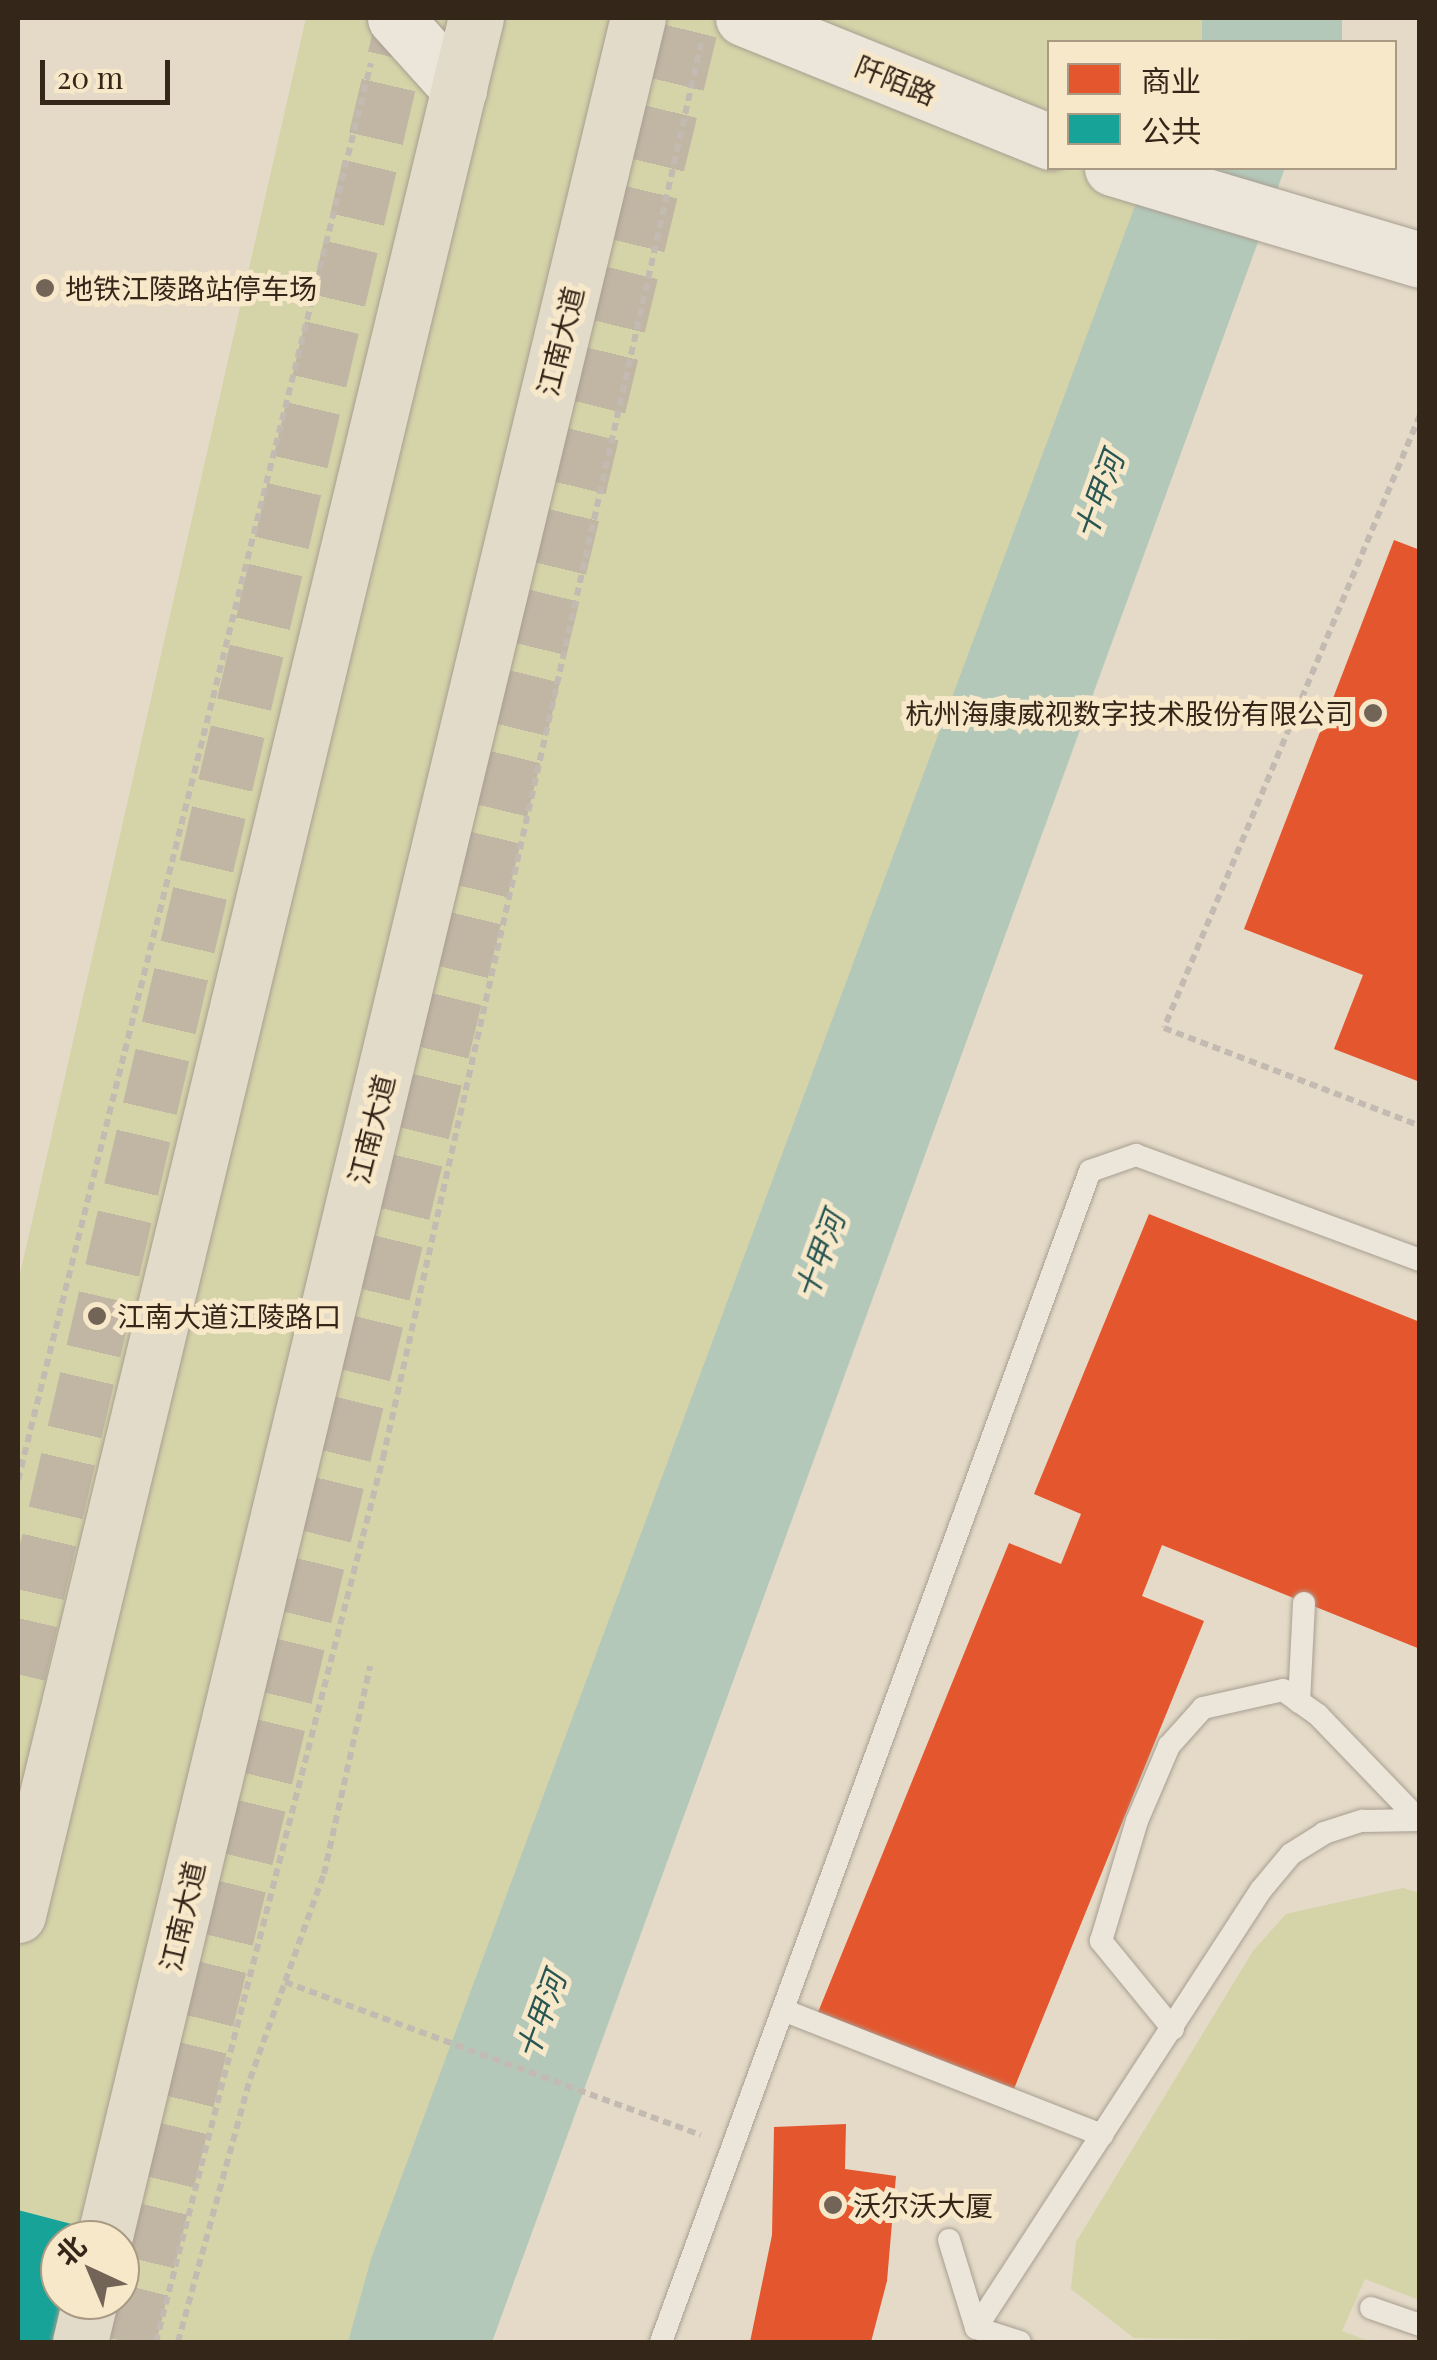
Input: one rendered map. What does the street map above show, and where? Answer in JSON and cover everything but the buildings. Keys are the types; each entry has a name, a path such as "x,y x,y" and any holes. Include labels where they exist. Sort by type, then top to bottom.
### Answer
{"main road":[{"path":"18,1916 476,18"},
{"name":"江南大道","path":"109,2220 638,18"}],"street":[{"name":"阡陌路","path":"723,27 1047,141"},
{"path":"384,36 459,89"},
{"path":"1121,170 1420,260"}],"lane":[{"path":"662,2342 1090,1170 1136,1155 1420,1260"},
{"path":"1299,1702 1304,1603"},
{"path":"1172,2029 1101,1941 1137,1821 1168,1746 1203,1708 1282,1690 1419,1819"},
{"path":"976,2328 1291,1854 1324,1833 1362,1821 1419,1819"},
{"path":"782,2010 1102,2135"},
{"path":"949,2240 976,2328"},
{"path":"1370,2308 1420,2325"},
{"path":"976,2328 1020,2342"}],"path":[{"path":"156,2342 382,1458 723,27"},
{"path":"18,1480 384,36"},
{"path":"1420,415 1164,1028 1420,1126"},
{"path":"178,2342 250,2079 324,1874 370,1666"},
{"path":"285,1982 733,2147"}],"shaded area":[{"path":"306,18 1239,18 1231,40 1047,40 1047,170 1181,170 356,2342 18,2342 18,1283"},
{"path":"1403,1888 1420,1893 1419,2300 1365,2279 1342,2331 1371,2342 1134,2338 1071,2289 1076,2242 1253,1951 1286,1914"}],"water":[{"path":"1202,18 1342,18 1342,40 1202,40"},
{"name":"十甲河","path":"1148,170 1284,170 492,2342 348,2342 371,2259"}],"tunnel":[{"path":"18,1674 404,18"},
{"path":"128,2342 693,18"}],"place":[{"name":"地铁江陵路站停车场","path":"45,288"},
{"name":"杭州海康威视数字技术股份有限公司","path":"1373,713"},
{"name":"江南大道江陵路口","path":"97,1316"},
{"name":"沃尔沃大厦","path":"833,2205"}]}
